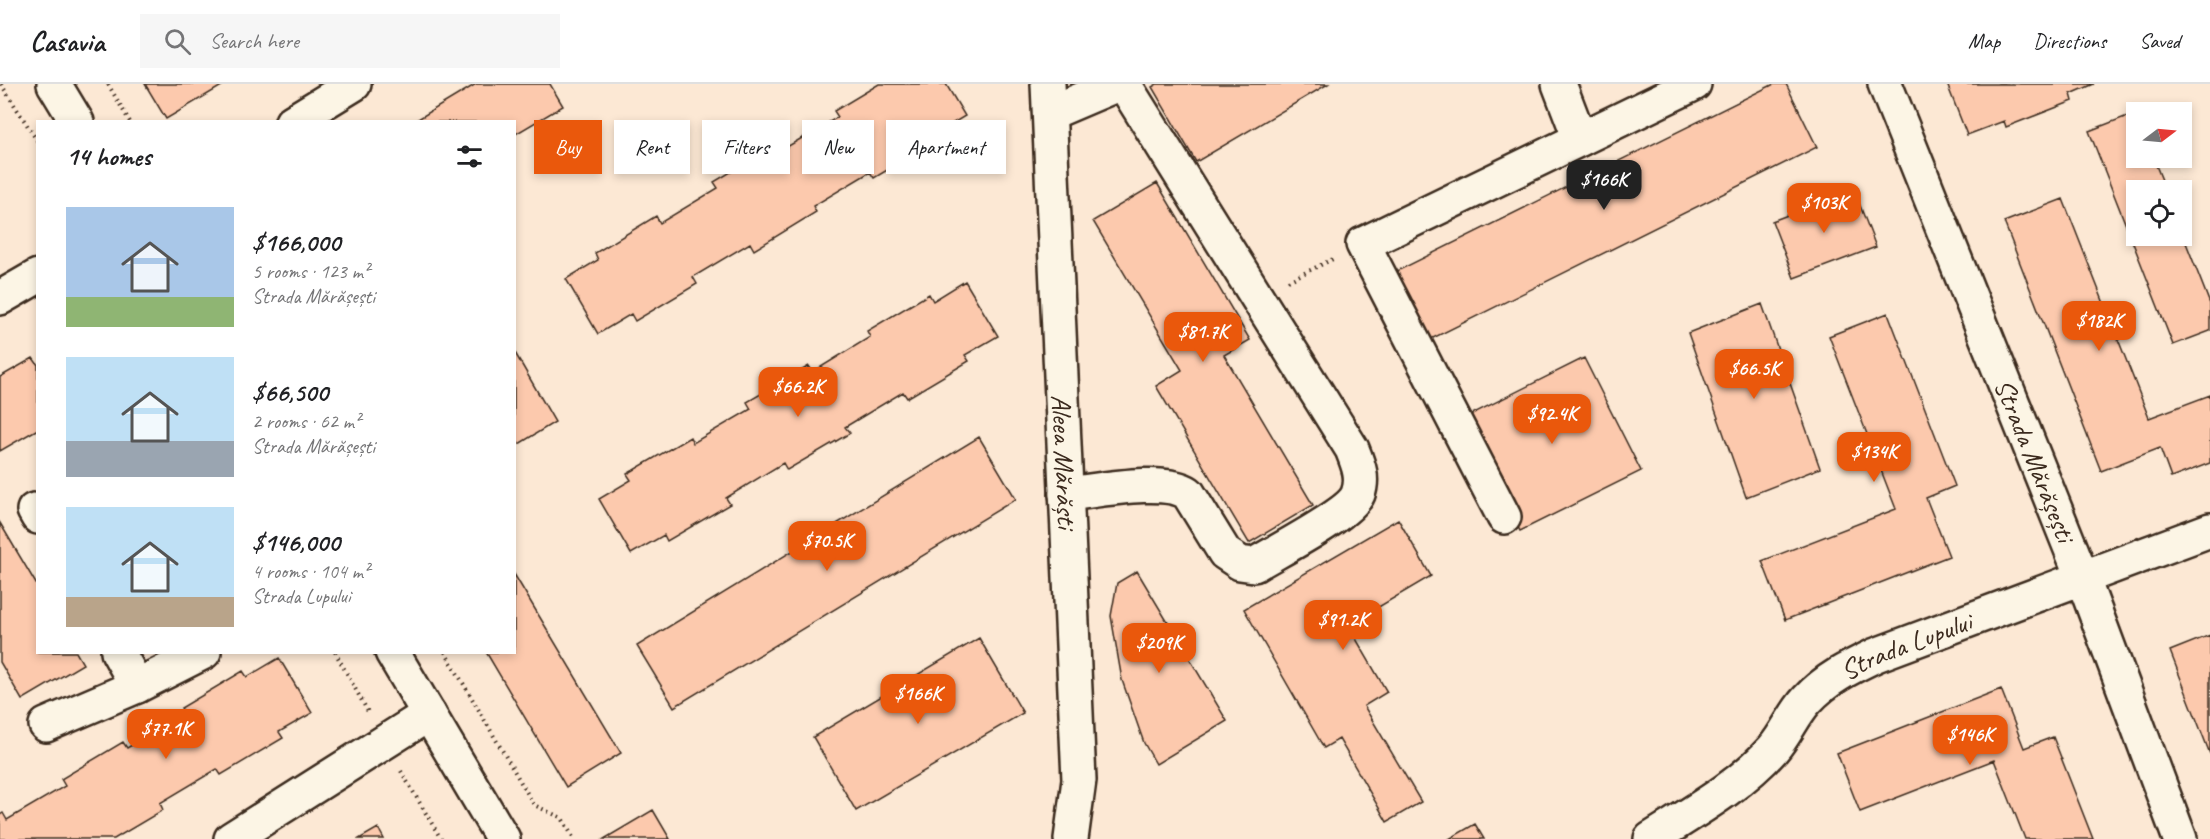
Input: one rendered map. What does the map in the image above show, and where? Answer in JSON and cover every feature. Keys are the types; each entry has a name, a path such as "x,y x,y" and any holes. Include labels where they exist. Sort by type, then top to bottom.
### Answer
{"street":[{"path":"54,84 76,120"},
{"path":"295,120 354,84"},
{"path":"1559,84 1581,139"},
{"path":"1504,518 1363,244 1694,84"},
{"name":"Strada Mărășești","path":"1885,84 2083,579 2180,839"},
{"path":"1049,98 1120,86 1129,92 1352,449 1359,469 1360,483 1357,496 1344,511 1254,565 1240,563 1225,553 1188,493 1180,488 1163,484 1066,494"},
{"name":"Aleea Mărăști","path":"1049,98 1079,780 1071,839"},
{"path":"0,298 36,277"},
{"name":"Strada Lupului","path":"1651,839 1711,802 1774,749 1806,700 1832,676 1876,655 2210,530"},
{"path":"119,654 138,686"},
{"path":"46,725 138,686 200,654"},
{"path":"393,654 503,839"},
{"path":"231,839 429,714"}],"path":[{"path":"1,84 36,139"},
{"path":"108,84 129,120"},
{"path":"1257,296 1363,244"},
{"path":"446,654 534,805 562,818 574,839"}],"building":[{"path":"145,84 225,84 166,119"},
{"path":"476,84 550,84 563,106 539,120 534,120 534,123 516,134 516,120 416,120"},
{"path":"879,84 946,84 965,116 958,120 886,120 886,171 874,178 871,174 874,174 874,120 833,120 838,117 834,111"},
{"path":"1157,84 1328,84 1196,162 1152,87"},
{"path":"1774,84 1786,84 1817,147 1425,342 1391,274"},
{"path":"1947,84 2094,84 2071,94 2073,101 2006,127 2004,121 1967,135"},
{"path":"2126,117 2126,168 2157,168 2162,180 2126,180 2126,225 2089,131"},
{"path":"802,138 802,174 867,174 813,206 816,212 754,250 750,243 693,277 697,284 635,321 631,314 598,334 566,279 598,260 595,253 656,216 660,223 718,188 714,182 727,174 790,174 790,145"},
{"path":"1157,183 1250,340 1224,355 1313,505 1249,543 1156,386 1182,370 1093,221"},
{"path":"1854,190 1876,247 1794,278 1772,221"},
{"path":"2063,199 2149,418 2210,395 2210,463 2171,478 2160,448 2101,471 2004,222"},
{"path":"2134,246 2187,246 2210,304 2210,331 2173,345"},
{"path":"965,281 998,336 965,355 969,361 907,398 903,392 845,427 850,433 787,470 783,463 726,498 730,504 667,541 664,535 631,554 599,499 631,480 627,474 690,437 693,443 751,409 747,402 809,366 813,372 870,337 867,331 929,294 933,301"},
{"path":"1762,304 1820,468 1746,497 1688,333"},
{"path":"1888,313 1955,486 1926,498 1949,556 1785,620 1762,561 1896,509 1829,336"},
{"path":"516,354 555,422 519,444 516,440"},
{"path":"33,358 36,362 36,430 0,451 0,377"},
{"path":"1584,358 1641,471 1520,531 1464,418"},
{"path":"979,437 1016,499 674,707 637,646"},
{"path":"1398,519 1431,576 1348,625 1387,692 1364,706 1421,802 1387,822 1339,739 1324,748 1244,609"},
{"path":"0,523 36,584 36,654 77,654 83,664 22,700 0,662"},
{"path":"1137,571 1227,721 1156,764 1144,743 1122,680 1111,616 1117,583"},
{"path":"516,577 621,753 566,787 487,654 516,654"},
{"path":"2210,635 2210,754 2170,651"},
{"path":"979,638 1023,713 856,811 813,737"},
{"path":"279,658 312,713 279,732 283,738 221,775 217,769 160,803 163,810 114,839 0,839 0,815 3,813 7,820 65,786 61,779 123,742 127,748 185,714 181,708 243,671 247,677"},
{"path":"2001,689 2024,748 2053,737 2093,839 2025,839 1994,760 1860,812 1837,753"},
{"path":"653,810 670,839 604,839"},
{"path":"1475,824 1484,839 1449,839"},
{"path":"378,828 384,839 359,839"}]}
